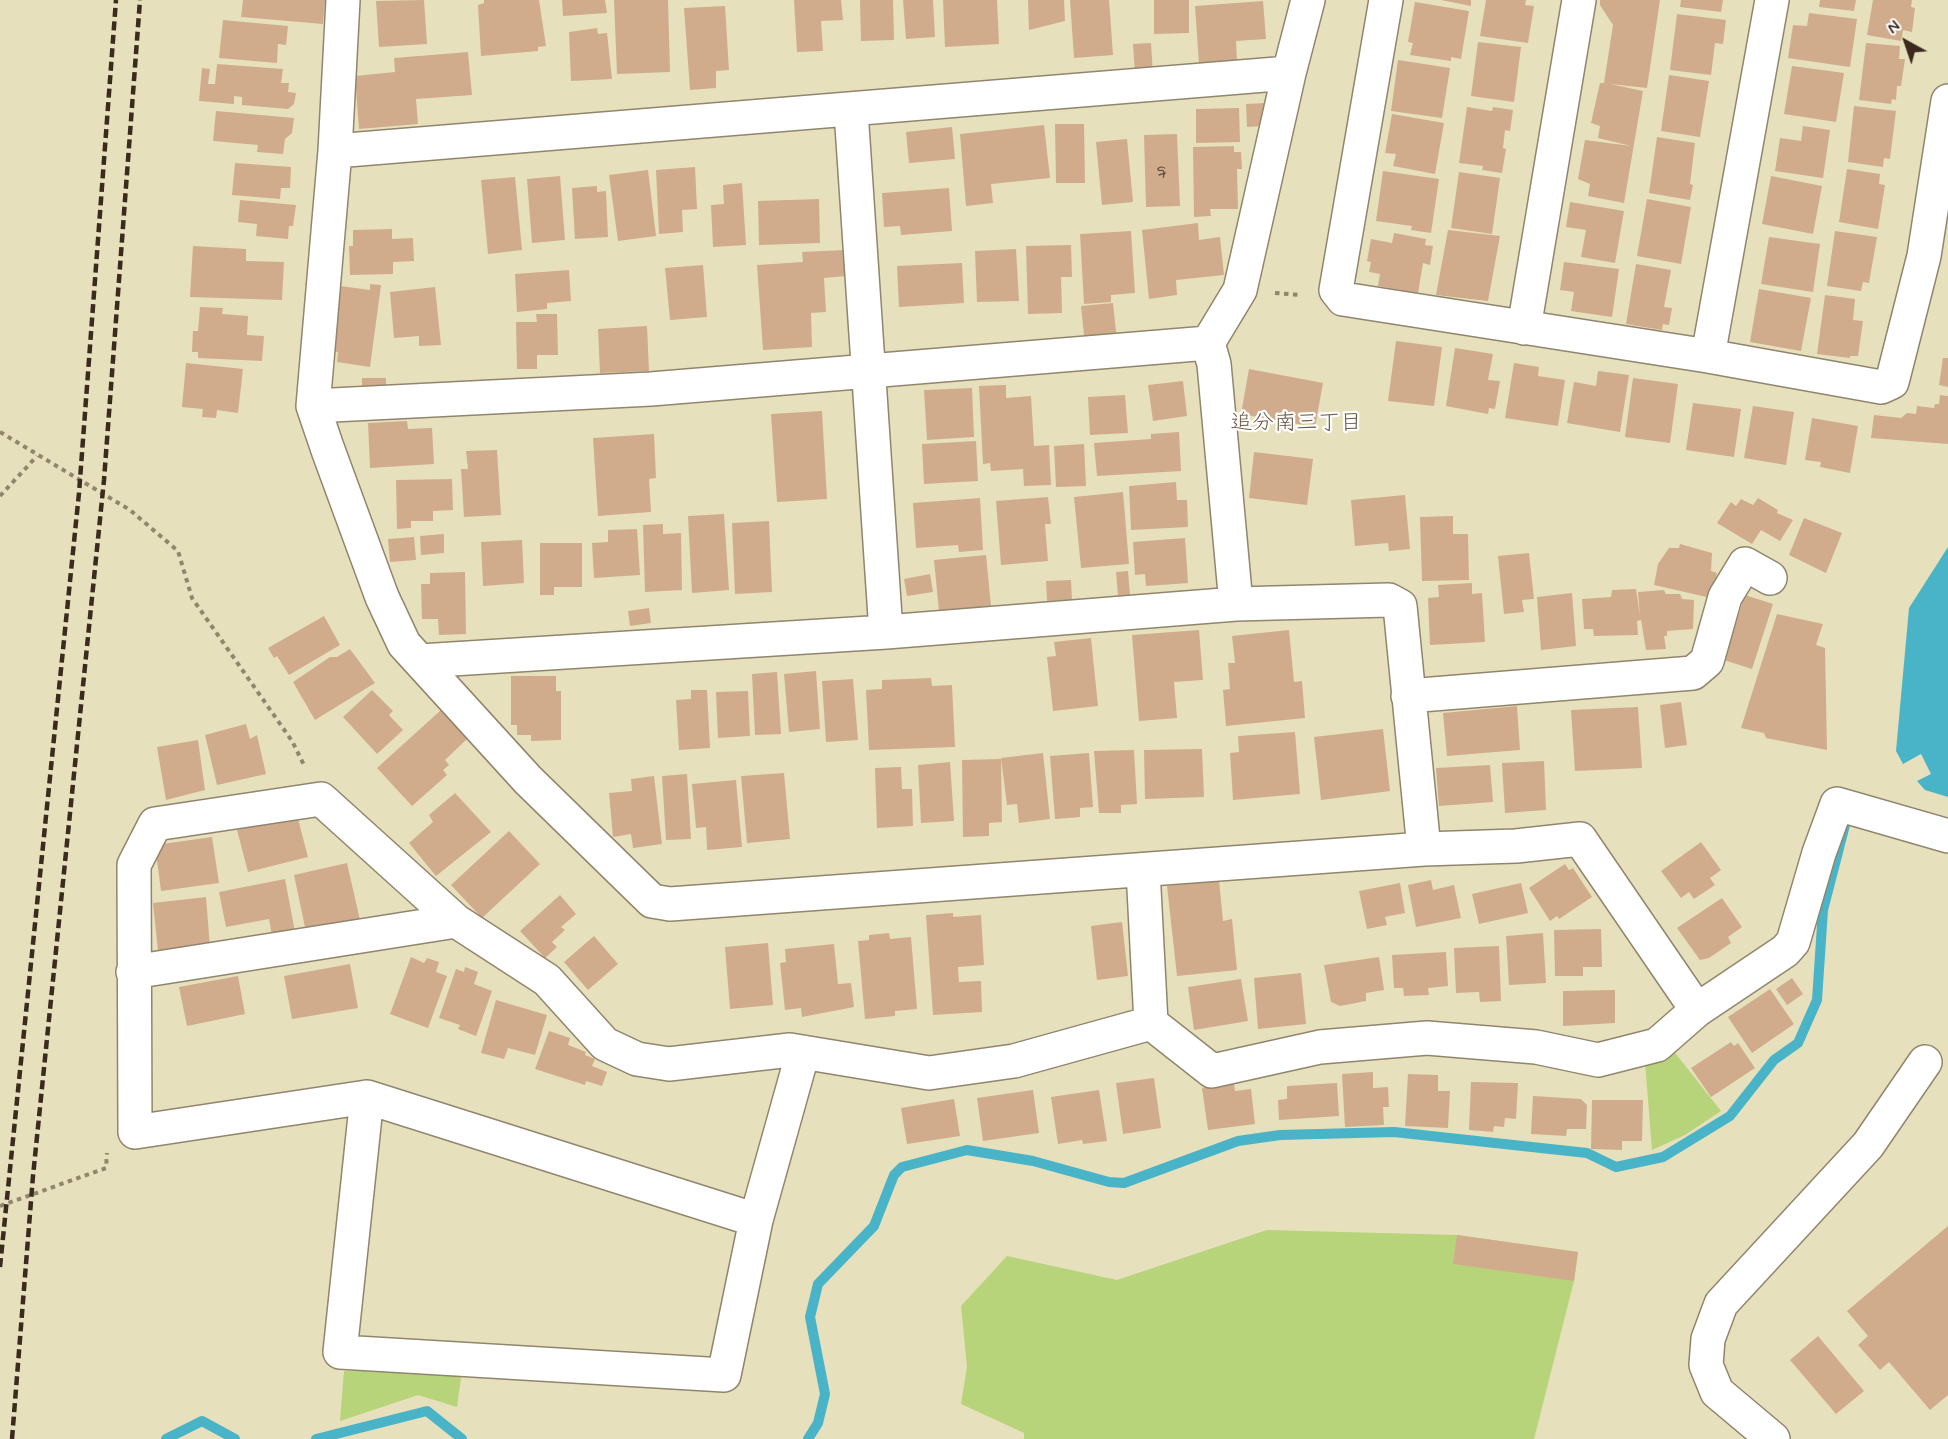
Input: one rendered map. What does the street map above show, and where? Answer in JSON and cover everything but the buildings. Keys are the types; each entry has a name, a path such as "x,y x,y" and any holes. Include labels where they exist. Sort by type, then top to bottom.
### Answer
{"street":[{"path":"343,0 335,151 313,406 382,597 404,644 528,780 652,901 670,904 1424,849 1516,846 1580,839 1697,1010"},
{"path":"1236,604 1214,364 1208,343 1240,290 1308,0"},
{"path":"1386,0 1336,290 1343,299 1708,356 1881,387 1892,382 1936,258 1948,101"},
{"path":"1524,327 1579,0"},
{"path":"1708,356 1772,0"},
{"path":"335,151 1289,74"},
{"path":"851,111 886,632"},
{"path":"313,406 651,389 870,368 1208,343"},
{"path":"1408,696 1693,674 1707,661 1725,597 1746,564 1770,578"},
{"path":"420,661 886,632 1236,604 1389,600 1400,606 1424,849"},
{"path":"756,1220 367,1097 135,1132 134,865 155,824 321,799 456,921 547,980 605,1044 638,1059 669,1064 790,1050 929,1073 1014,1061 1151,1023"},
{"path":"1143,870 1151,1023 1212,1071 1320,1047 1427,1038 1536,1047 1598,1060 1657,1045 1697,1010 1785,951 1793,942 1819,853 1838,804 1948,836"},
{"path":"133,972 456,921"},
{"path":"367,1097 340,1352 723,1375 756,1220 803,1052"},
{"path":"1773,1439 1717,1392 1706,1365 1708,1339 1721,1304 1868,1145 1924,1062"}],"path":[{"path":"1240,290 1343,299"},
{"path":"0,432 130,510 178,551 192,598 292,741 321,799"},
{"path":"0,496 37,456"}],"green space":[{"path":"1672,1049 1721,1111 1685,1135 1652,1150 1645,1062"},
{"path":"1267,1230 1457,1235 1578,1252 1574,1281 1534,1439 1024,1439 1024,1433 961,1404 967,1367 961,1306 1007,1256 1117,1280"},
{"path":"344,1371 462,1371 457,1407 418,1395 340,1421"}],"water":[{"path":"1948,547 1948,797 1925,790 1917,781 1931,774 1921,754 1903,764 1896,751 1909,608"}],"waterway":[{"path":"808,1439 818,1423 825,1394 810,1317 818,1284 874,1226 894,1175 902,1167 967,1150 1033,1161 1109,1182 1124,1183 1238,1141 1280,1135 1394,1132 1587,1153 1616,1167 1663,1157 1730,1116 1774,1060 1798,1043 1817,1000 1823,910 1845,825"},
{"path":"316,1439 427,1411 462,1439"},
{"path":"166,1439 202,1421 235,1439"}],"railway":[{"path":"0,1267 79,493 116,0"},
{"path":"12,1439 33,1176 104,480 140,0"}],"district":[{"name":"追分南三丁目","path":"1296,424"}]}
